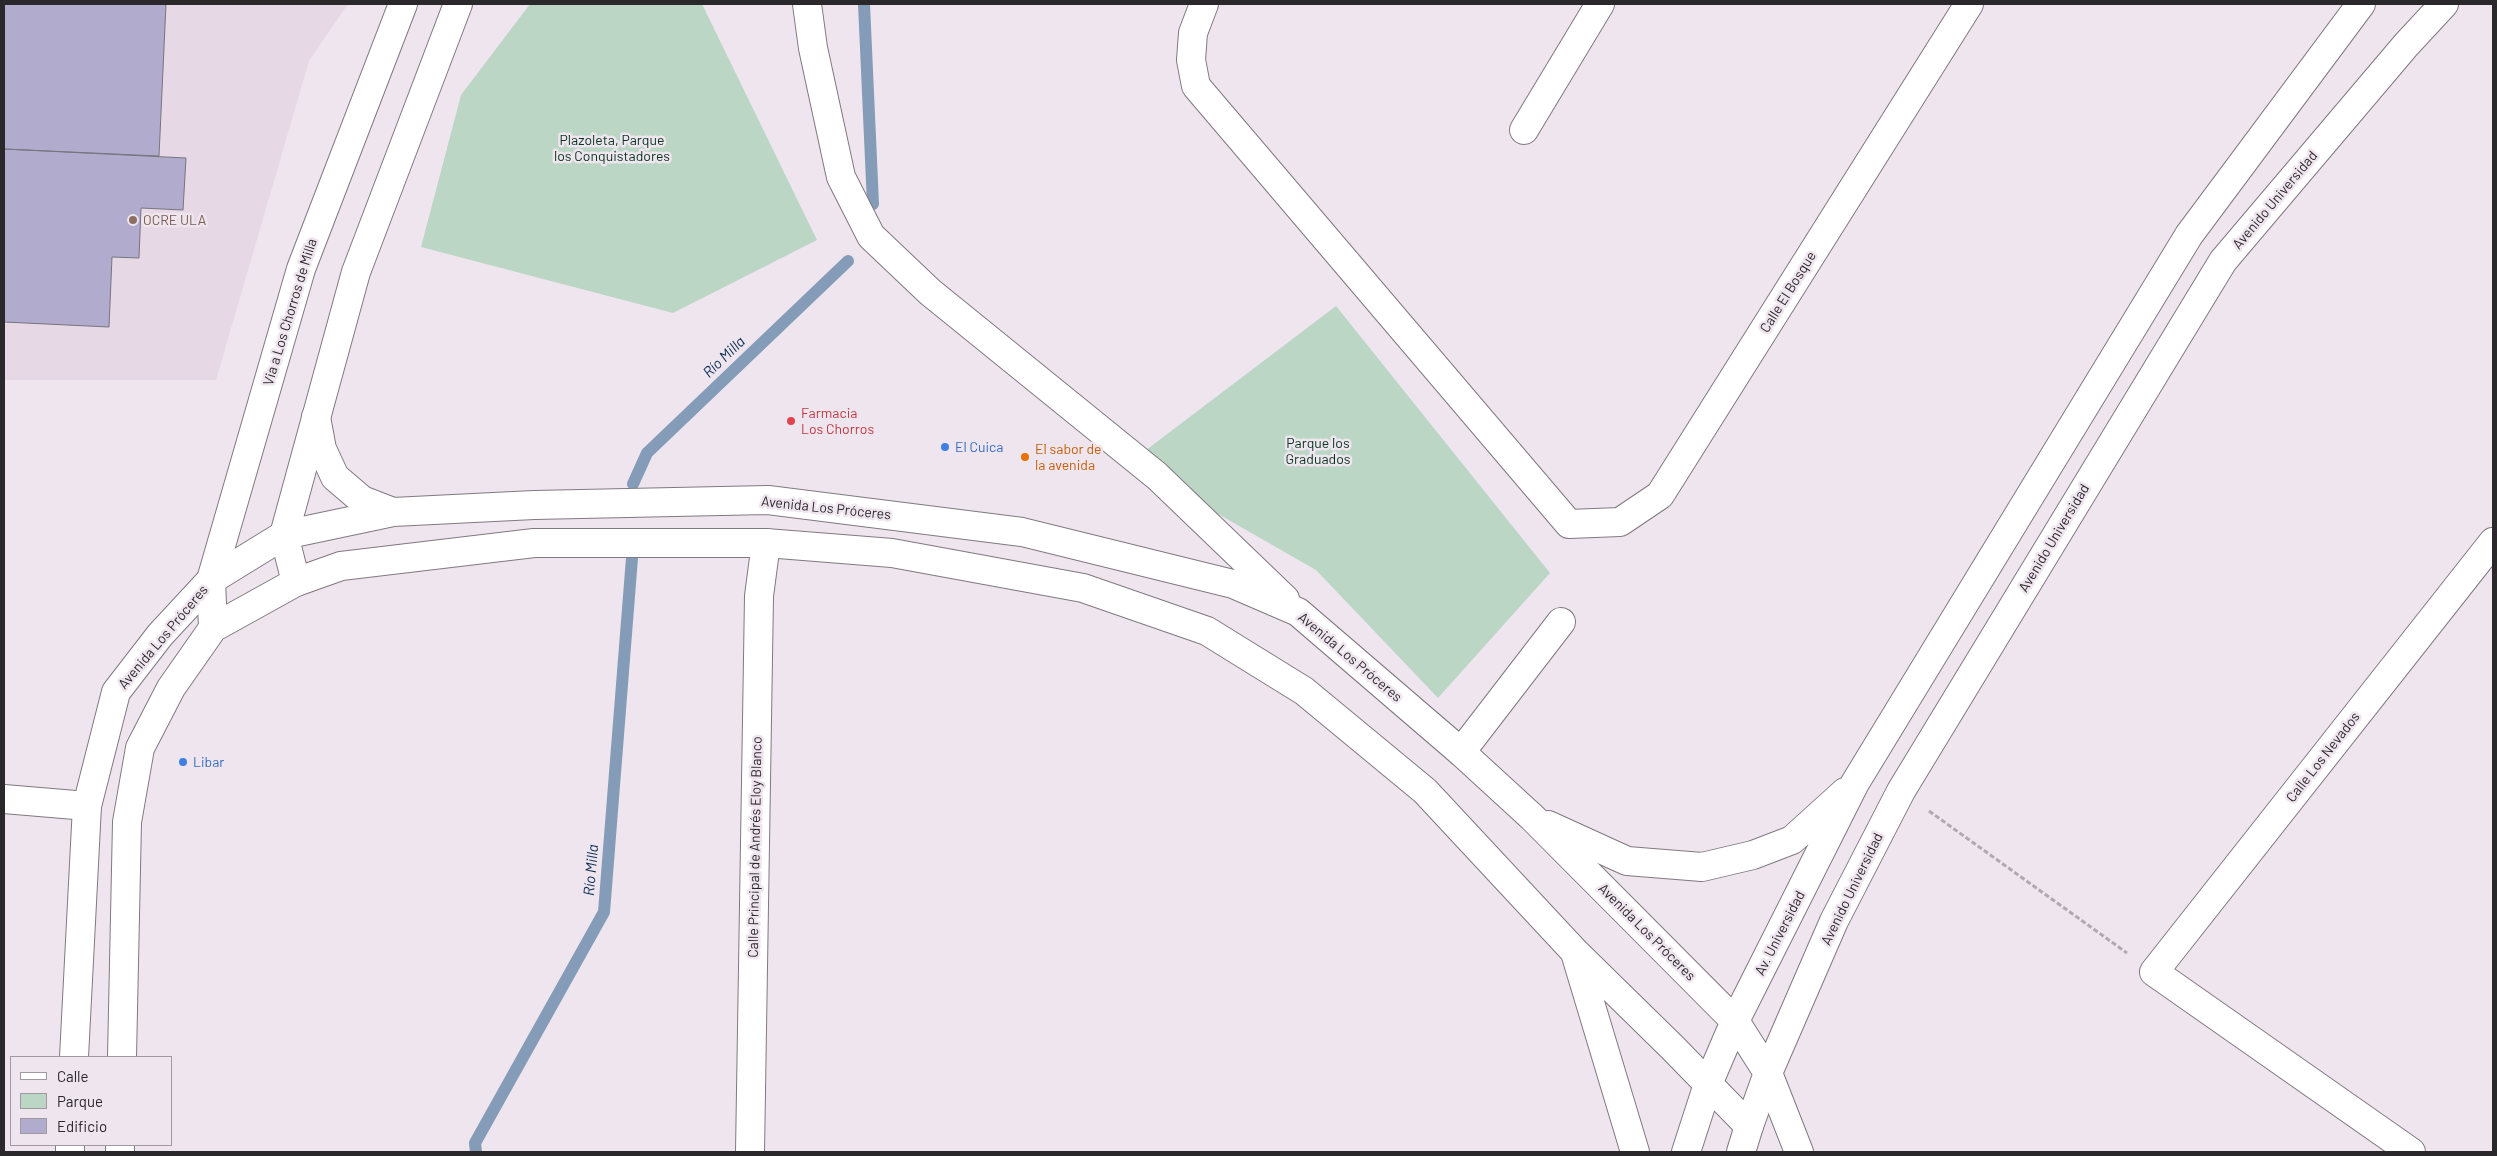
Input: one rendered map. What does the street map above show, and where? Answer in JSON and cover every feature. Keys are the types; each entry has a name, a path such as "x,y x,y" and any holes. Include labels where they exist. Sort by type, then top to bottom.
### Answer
{"main road":[{"name":"Via a Los Chorros de Milla","path":"213,628 210,580 301,269 403,4"},
{"path":"296,582 284,535 356,272 458,4"},
{"path":"807,4 813,48 841,177 871,236 930,292 1157,476 1298,612"},
{"name":"Calle El Bosque","path":"1204,4 1193,33 1191,60 1196,86 1568,524 1620,522 1660,495 1969,4"},
{"path":"1524,130 1600,4"},
{"path":"1533,818 1626,860 1702,867 1754,855 1792,840 1855,783 2189,235 2361,4"},
{"name":"Avenido Universidad","path":"1741,1152 1748,1126 1768,1073 1834,921 1901,791 2223,261 2406,44 2444,4"},
{"path":"316,417 322,449 335,477 362,500 393,512"},
{"name":"Avenida Los Próceres","path":"74,1056 87,806 116,692 160,635 210,580 284,535 393,512 534,504 768,500 1022,532 1232,584 1298,612 1461,752 1533,818 1735,1021 1768,1073 1799,1152"},
{"path":"122,1056 127,822 140,748 171,688 213,628 296,582 342,566 534,542 766,543 892,554 1083,588 1207,631 1304,691 1425,791 1575,952 1748,1126"},
{"name":"Calle Los Nevados","path":"2154,972 2493,542"},
{"name":"Calle Principal de Andrés Eloy Blanco","path":"750,1152 759,606 766,543"},
{"path":"1461,752 1562,622"},
{"name":"Av. Universidad","path":"1708,1084 1735,1021 1855,783"},
{"path":"4,799 87,806"},
{"path":"1575,952 1635,1152"},
{"path":"2154,972 2411,1152"},
{"path":"1686,1152 1708,1084"}],"path":[{"path":"1901,791 2154,972"}],"shaded area":[{"name":"OCRE ULA","path":"4,4 348,4 309,61 216,380 4,380"}],"green space":[{"name":"Plazoleta, Parque los Conquistadores","path":"530,4 702,4 817,240 673,313 421,247 461,95"},
{"name":"Parque los Graduados","path":"1336,306 1550,573 1438,698 1316,570 1129,463"}],"building":[{"path":"4,4 166,4 159,156 4,149"},
{"path":"4,149 186,158 183,210 141,208 139,258 112,257 109,327 4,322"}],"waterway":[{"name":"Río Milla","path":"864,4 873,204"},
{"name":"Río Milla","path":"633,484 647,453 848,261"},
{"name":"Río Milla","path":"476,1152 475,1143 604,912 632,558"}],"place":[{"name":"OCRE ULA","path":"133,220"},
{"name":"Farmacia Los Chorros","path":"791,421"},
{"name":"El Cuica","path":"945,447"},
{"name":"El sabor de la avenida","path":"1025,457"},
{"name":"Libar","path":"183,762"}]}
